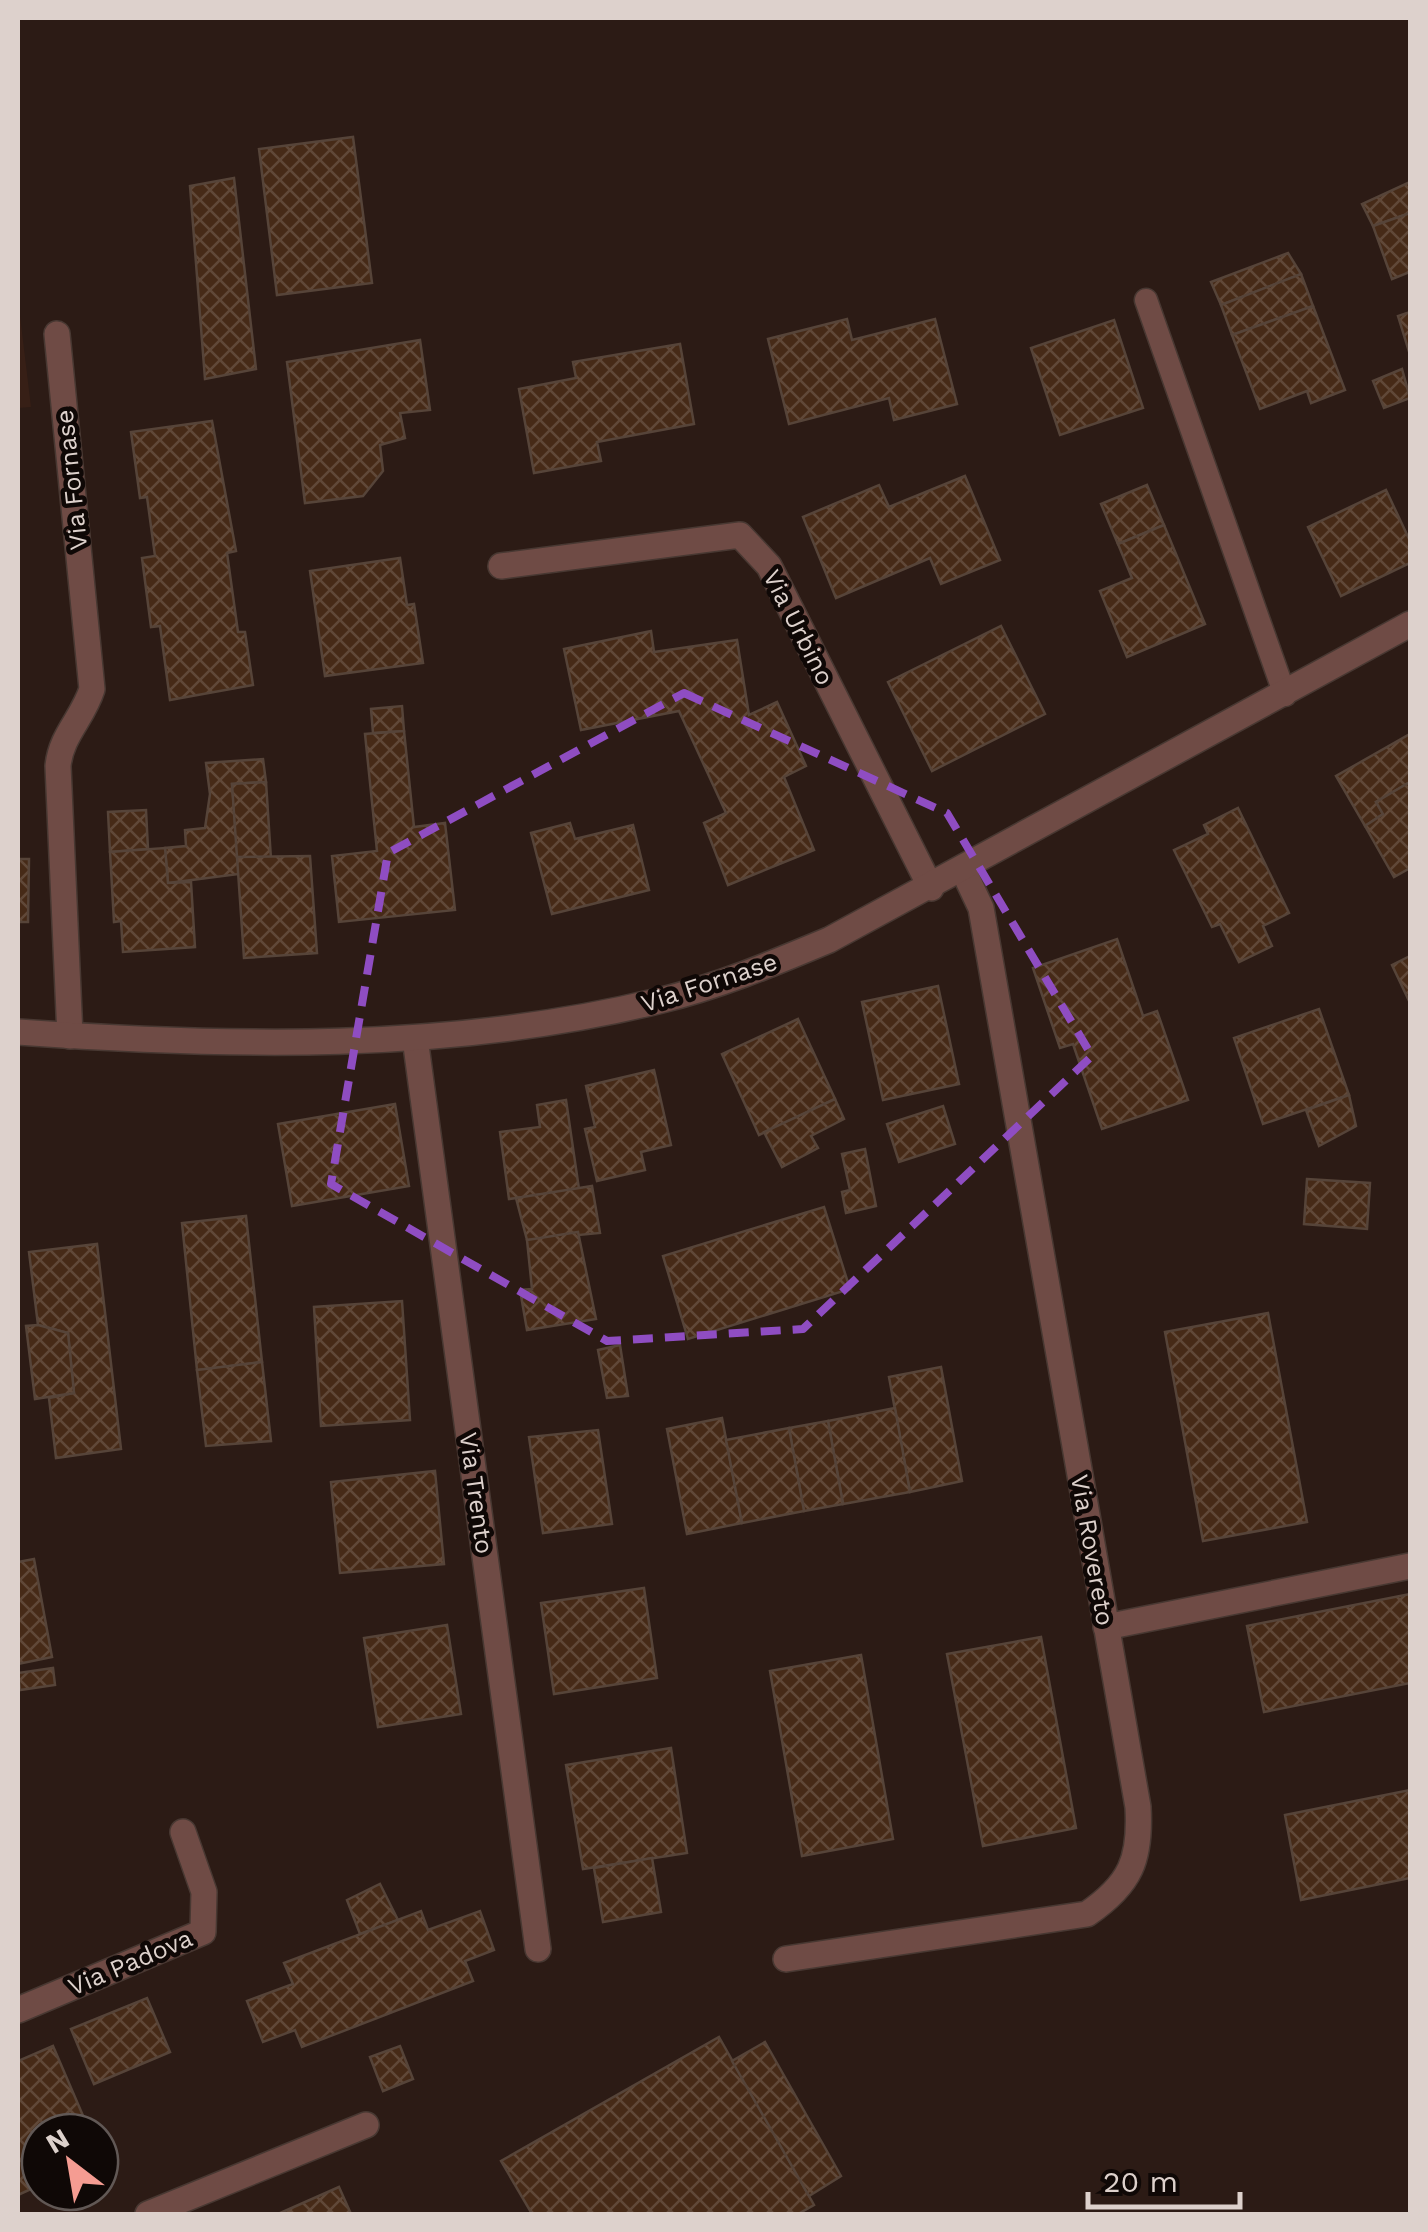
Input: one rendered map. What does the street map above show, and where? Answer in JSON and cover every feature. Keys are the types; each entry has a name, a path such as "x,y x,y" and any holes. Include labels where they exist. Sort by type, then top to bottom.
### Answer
{"street":[{"name":"Via Fornase","path":"57,334 92,689 84,710 63,739 58,766 70,1036"},
{"name":"Via Urbino","path":"501,566 740,535 768,566 931,888"},
{"name":"Via Fornase","path":"18,1032 235,1043 415,1038 560,1021 662,1000 748,973 830,940 1410,624"},
{"name":"Via Rovereto","path":"786,1959 1087,1914 1114,1896 1140,1847 1138,1807 981,908 964,870"},
{"name":"Via Trento","path":"415,1038 538,1949"},
{"path":"1106,1627 1410,1566"},
{"name":"Via Padova","path":"18,2010 203,1932 204,1892 183,1832"},
{"path":"148,2214 366,2125"}],"lane":[{"path":"1146,300 1285,695"}],"highlighted area":[{"path":"684,693 947,813 1092,1056 803,1329 607,1341 331,1184 388,853"}],"shaded area":[{"path":"18,299 31,407 18,408"}],"building":[{"path":"353,137 372,283 277,295 259,149"},
{"path":"234,178 256,369 205,379 190,186"},
{"path":"1410,182 1410,213 1373,226 1362,204"},
{"path":"1410,213 1410,272 1392,279 1373,226"},
{"path":"1288,253 1301,274 1221,305 1211,282"},
{"path":"1301,274 1313,306 1232,335 1221,305"},
{"path":"1313,306 1345,390 1311,403 1307,391 1260,409 1232,335"},
{"path":"1410,312 1410,355 1398,316"},
{"path":"847,319 852,340 935,319 957,404 894,420 889,398 789,424 768,339"},
{"path":"1114,320 1143,408 1060,435 1031,348"},
{"path":"420,340 430,410 400,413 405,438 380,445 383,471 363,496 305,503 287,362"},
{"path":"680,344 694,424 597,442 601,461 534,473 519,389 576,378 573,362"},
{"path":"1402,369 1410,398 1384,408 1373,381"},
{"path":"212,421 236,551 227,553 238,632 245,632 253,685 170,700 160,626 151,627 142,558 155,556 147,497 140,498 131,432"},
{"path":"965,476 1000,560 941,584 930,558 836,598 803,517 879,485 889,507"},
{"path":"1147,485 1164,525 1118,544 1101,504"},
{"path":"1386,490 1410,541 1410,563 1341,596 1308,527"},
{"path":"1164,525 1205,624 1127,657 1100,591 1132,578 1118,544"},
{"path":"400,558 407,605 414,604 423,663 325,676 310,571"},
{"path":"1001,626 1045,714 932,771 888,682"},
{"path":"651,631 654,652 737,640 749,715 777,702 806,766 784,777 814,850 728,885 704,823 726,813 679,711 581,730 564,649"},
{"path":"402,706 404,731 373,733 371,709"},
{"path":"404,731 414,827 445,823 455,910 339,922 332,856 377,851 365,734"},
{"path":"1410,734 1410,782 1376,802 1383,814 1365,826 1336,776"},
{"path":"263,759 266,782 232,784 239,874 168,883 165,848 186,846 185,830 205,828 210,794 206,763"},
{"path":"266,782 271,859 237,857 232,784"},
{"path":"1410,782 1410,868 1394,877 1365,826 1383,814 1376,802"},
{"path":"1238,808 1289,913 1263,926 1272,946 1239,962 1220,924 1212,927 1174,850 1208,834 1204,825"},
{"path":"146,810 148,849 110,852 108,812"},
{"path":"570,823 575,839 633,825 649,890 552,914 531,833"},
{"path":"165,848 168,883 191,882 195,947 123,952 121,921 114,922 110,852"},
{"path":"310,856 317,953 244,958 237,857"},
{"path":"18,859 29,859 28,922 18,922"},
{"path":"1117,939 1143,1016 1157,1011 1188,1100 1102,1129 1073,1044 1060,1048 1033,968"},
{"path":"1410,956 1410,1003 1392,965"},
{"path":"938,986 959,1084 883,1100 862,1002"},
{"path":"1319,1009 1349,1095 1263,1124 1234,1038"},
{"path":"798,1019 835,1099 759,1135 722,1054"},
{"path":"654,1070 671,1145 641,1152 645,1170 597,1181 585,1129 595,1127 586,1086"},
{"path":"1349,1095 1356,1126 1319,1146 1306,1110"},
{"path":"835,1099 844,1119 811,1136 818,1148 782,1167 764,1132"},
{"path":"566,1100 579,1189 509,1199 500,1132 540,1127 537,1105"},
{"path":"395,1104 409,1186 292,1206 278,1124"},
{"path":"943,1106 955,1144 899,1162 887,1124"},
{"path":"865,1149 876,1206 846,1213 842,1192 850,1190 842,1154"},
{"path":"1307,1179 1370,1183 1367,1229 1304,1224"},
{"path":"592,1186 600,1233 527,1240 516,1198"},
{"path":"824,1207 850,1289 688,1339 663,1256"},
{"path":"246,1216 262,1362 197,1370 182,1223"},
{"path":"578,1232 596,1319 527,1330 520,1290 532,1289 527,1240"},
{"path":"97,1244 121,1449 56,1458 49,1398 74,1393 68,1333 38,1325 29,1252"},
{"path":"402,1301 410,1420 321,1426 314,1307"},
{"path":"1268,1313 1307,1522 1203,1541 1165,1332"},
{"path":"26,1326 68,1333 74,1393 35,1399"},
{"path":"620,1345 628,1396 607,1398 598,1350"},
{"path":"262,1362 271,1441 206,1446 197,1370"},
{"path":"941,1367 962,1481 910,1492 889,1377"},
{"path":"895,1408 910,1492 843,1504 828,1421"},
{"path":"722,1418 742,1523 687,1534 667,1429"},
{"path":"828,1421 843,1504 804,1511 789,1428"},
{"path":"789,1428 804,1511 742,1523 726,1440"},
{"path":"598,1430 612,1524 543,1533 529,1437"},
{"path":"435,1471 444,1564 340,1573 331,1482"},
{"path":"34,1559 52,1657 18,1664 18,1562"},
{"path":"644,1588 657,1678 554,1694 541,1603"},
{"path":"1410,1594 1410,1683 1264,1712 1247,1626"},
{"path":"447,1625 461,1714 378,1727 364,1638"},
{"path":"1041,1637 1076,1828 983,1846 947,1654"},
{"path":"861,1655 893,1839 802,1856 770,1671"},
{"path":"53,1668 55,1685 20,1690 18,1673"},
{"path":"671,1748 687,1853 583,1869 566,1765"},
{"path":"1410,1790 1410,1878 1301,1900 1285,1815"},
{"path":"652,1858 661,1912 603,1922 594,1868"},
{"path":"380,1884 398,1920 360,1934 347,1900"},
{"path":"421,1911 428,1930 480,1911 494,1950 465,1961 473,1981 302,2047 295,2030 263,2042 247,2001 293,1984 284,1963"},
{"path":"147,1998 170,2052 94,2084 71,2029"},
{"path":"719,2037 814,2205 798,2214 532,2214 501,2161"},
{"path":"765,2042 841,2176 809,2196 732,2061"},
{"path":"53,2046 81,2112 20,2112 18,2195 18,2061"},
{"path":"400,2046 413,2079 383,2091 370,2057"},
{"path":"339,2187 351,2214 278,2214"}]}
